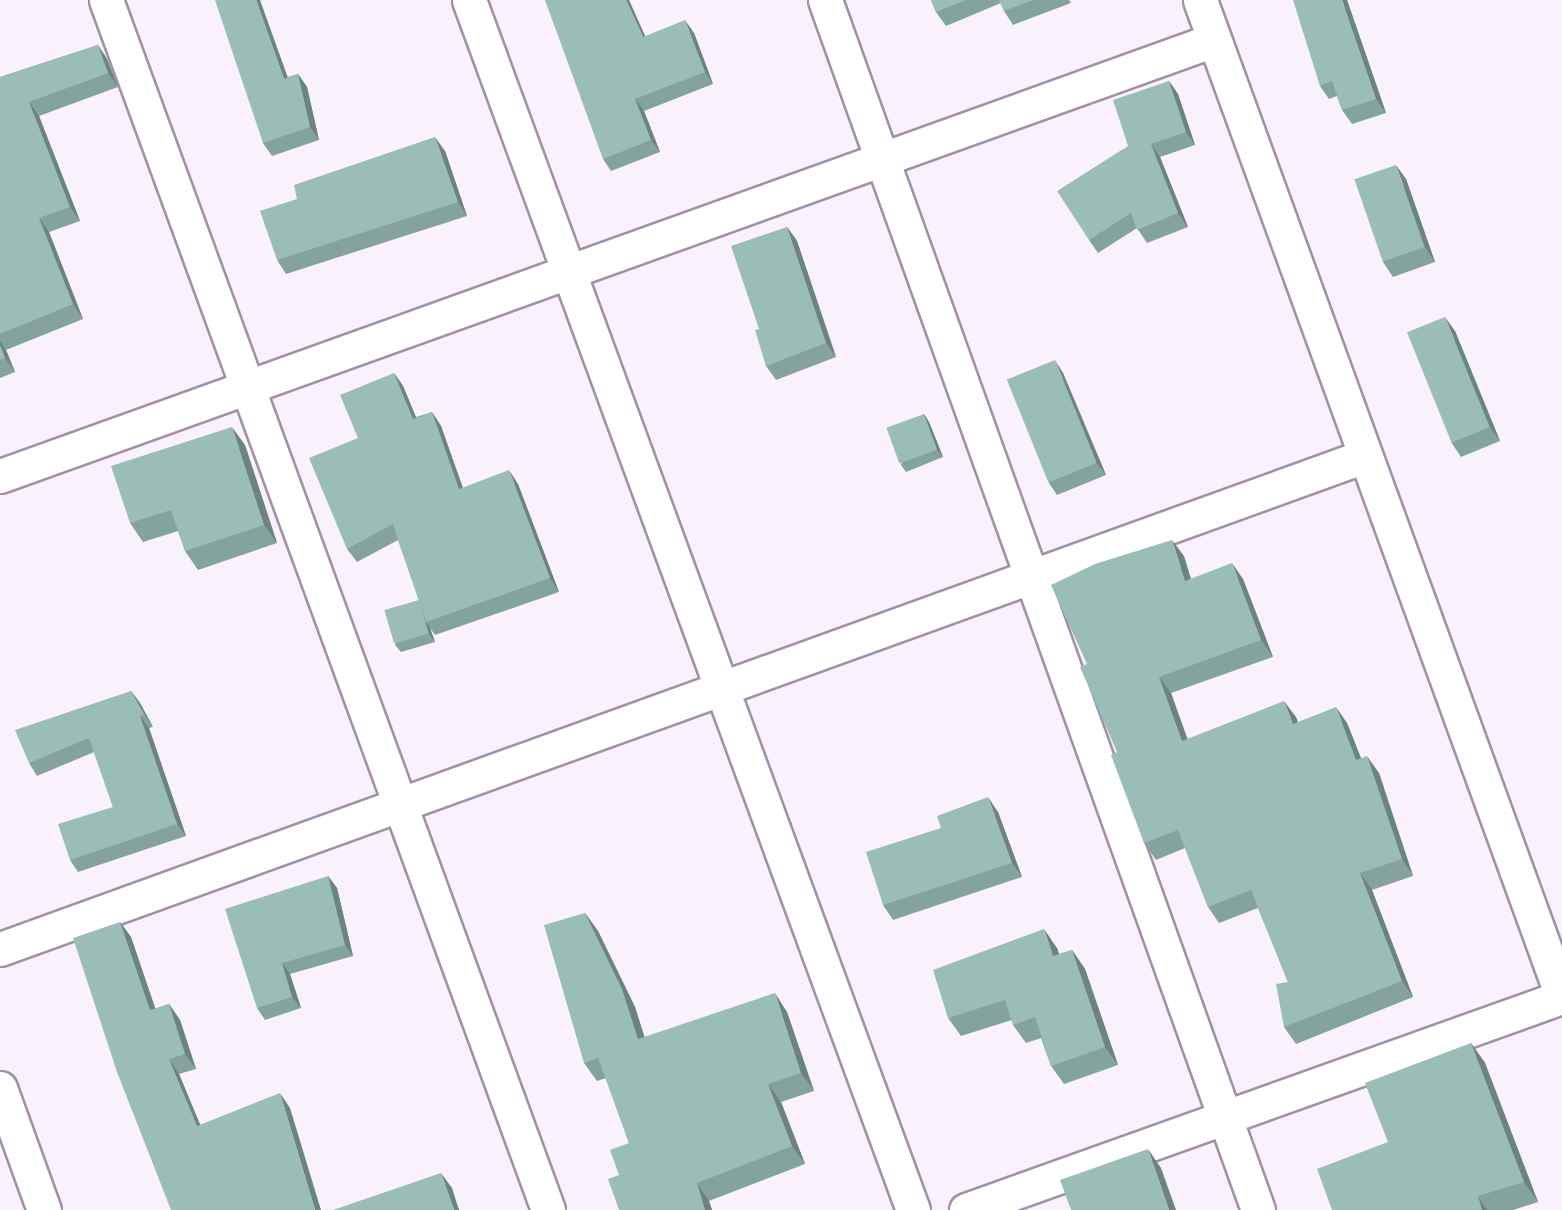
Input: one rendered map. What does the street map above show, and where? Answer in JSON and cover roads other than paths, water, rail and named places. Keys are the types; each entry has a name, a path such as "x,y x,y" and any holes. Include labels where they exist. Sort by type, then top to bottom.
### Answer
{"street":[{"path":"106,0 548,1210"},
{"path":"469,0 913,1210"},
{"path":"825,0 1258,1210"},
{"path":"966,1210 1562,996 1200,0"},
{"path":"0,476 1214,40"},
{"path":"0,949 1365,456"},
{"path":"0,1088 44,1210"}]}
